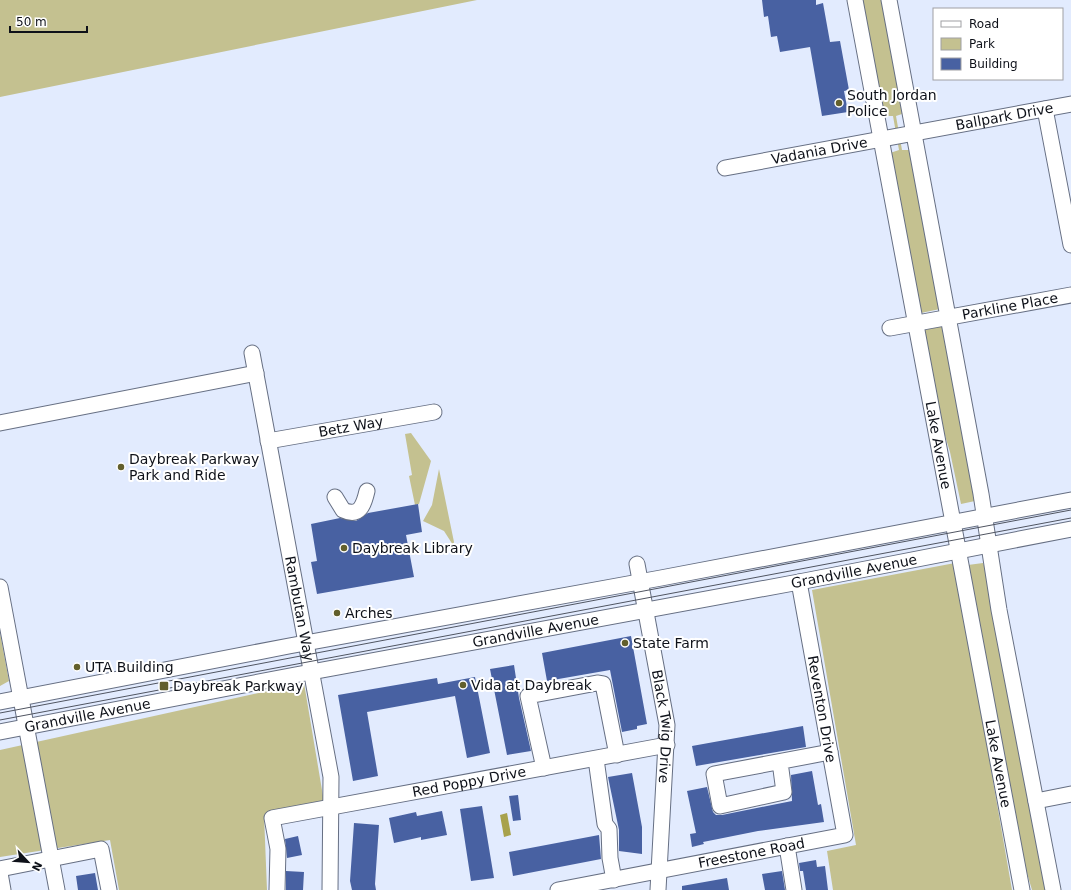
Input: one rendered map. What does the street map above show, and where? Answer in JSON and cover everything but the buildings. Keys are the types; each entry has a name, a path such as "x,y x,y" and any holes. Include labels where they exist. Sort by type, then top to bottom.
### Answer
{"street":[{"name":"Lake Avenue","path":"855,0 1022,890"},
{"path":"890,0 985,517 1001,617 1053,890"},
{"name":"Ballpark Drive","path":"914,133 1071,104"},
{"path":"1045,108 1071,245"},
{"name":"Vadania Drive","path":"725,168 914,133"},
{"name":"Parkline Place","path":"949,317 1071,294"},
{"path":"890,328 949,317"},
{"name":"Rambutan Way","path":"252,353 331,777 332,807 330,890"},
{"path":"0,423 256,373"},
{"name":"Betz Way","path":"268,441 434,412"},
{"path":"335,497 343,510 357,512 364,504 367,491"},
{"name":"Grandville Avenue","path":"0,702 306,643 953,524 1071,500"},
{"name":"Grandville Avenue","path":"0,732 311,672 799,582 1071,528"},
{"name":"Black Twig Drive","path":"637,564 667,724 658,890"},
{"name":"Reventon Drive","path":"799,582 845,835"},
{"path":"0,587 57,890"},
{"path":"544,768 528,696 597,683 603,684 617,755"},
{"name":"Red Poppy Drive","path":"277,890 278,849 272,818 667,745"},
{"path":"780,762 784,792 720,806 714,774 830,752"},
{"path":"596,759 605,824 609,829 610,858 614,880"},
{"path":"1036,801 1071,794"},
{"name":"Freestone Road","path":"558,890 586,888 614,880 845,835"},
{"path":"787,846 794,890"},
{"path":"0,869 101,849 109,890"},
{"path":"0,872 3,890"}],"green space":[{"path":"0,0 477,0 0,97"},
{"path":"861,0 883,0 902,114 896,116 902,150 910,150 940,309 921,313 890,153 899,150 893,116 883,116"},
{"path":"943,326 975,501 961,504 950,452 939,416 924,330"},
{"path":"411,433 431,461 419,504 415,505 409,476 412,475 405,434"},
{"path":"439,469 454,542 453,545 444,531 423,521 432,505"},
{"path":"955,563 1012,890 833,890 827,851 856,845 812,590"},
{"path":"983,563 1050,890 1032,890 1017,839 968,565"},
{"path":"0,633 9,681 0,686"},
{"path":"304,683 324,802 264,815 267,890 119,890 110,840 0,857 0,750"}],"shaded area":[{"path":"507,813 511,835 504,837 500,815"}],"tram line":[{"path":"0,713 1071,510"},
{"path":"0,720 1071,518"}],"place":[{"name":"South Jordan Police","path":"839,103"},
{"name":"Daybreak Parkway Park and Ride","path":"121,467"},
{"name":"Daybreak Library","path":"344,548"},
{"name":"Arches","path":"337,613"},
{"name":"State Farm","path":"625,643"},
{"name":"UTA Building","path":"77,667"},
{"name":"Vida at Daybreak","path":"463,685"},
{"name":"Daybreak Parkway","path":"164,686"}]}
